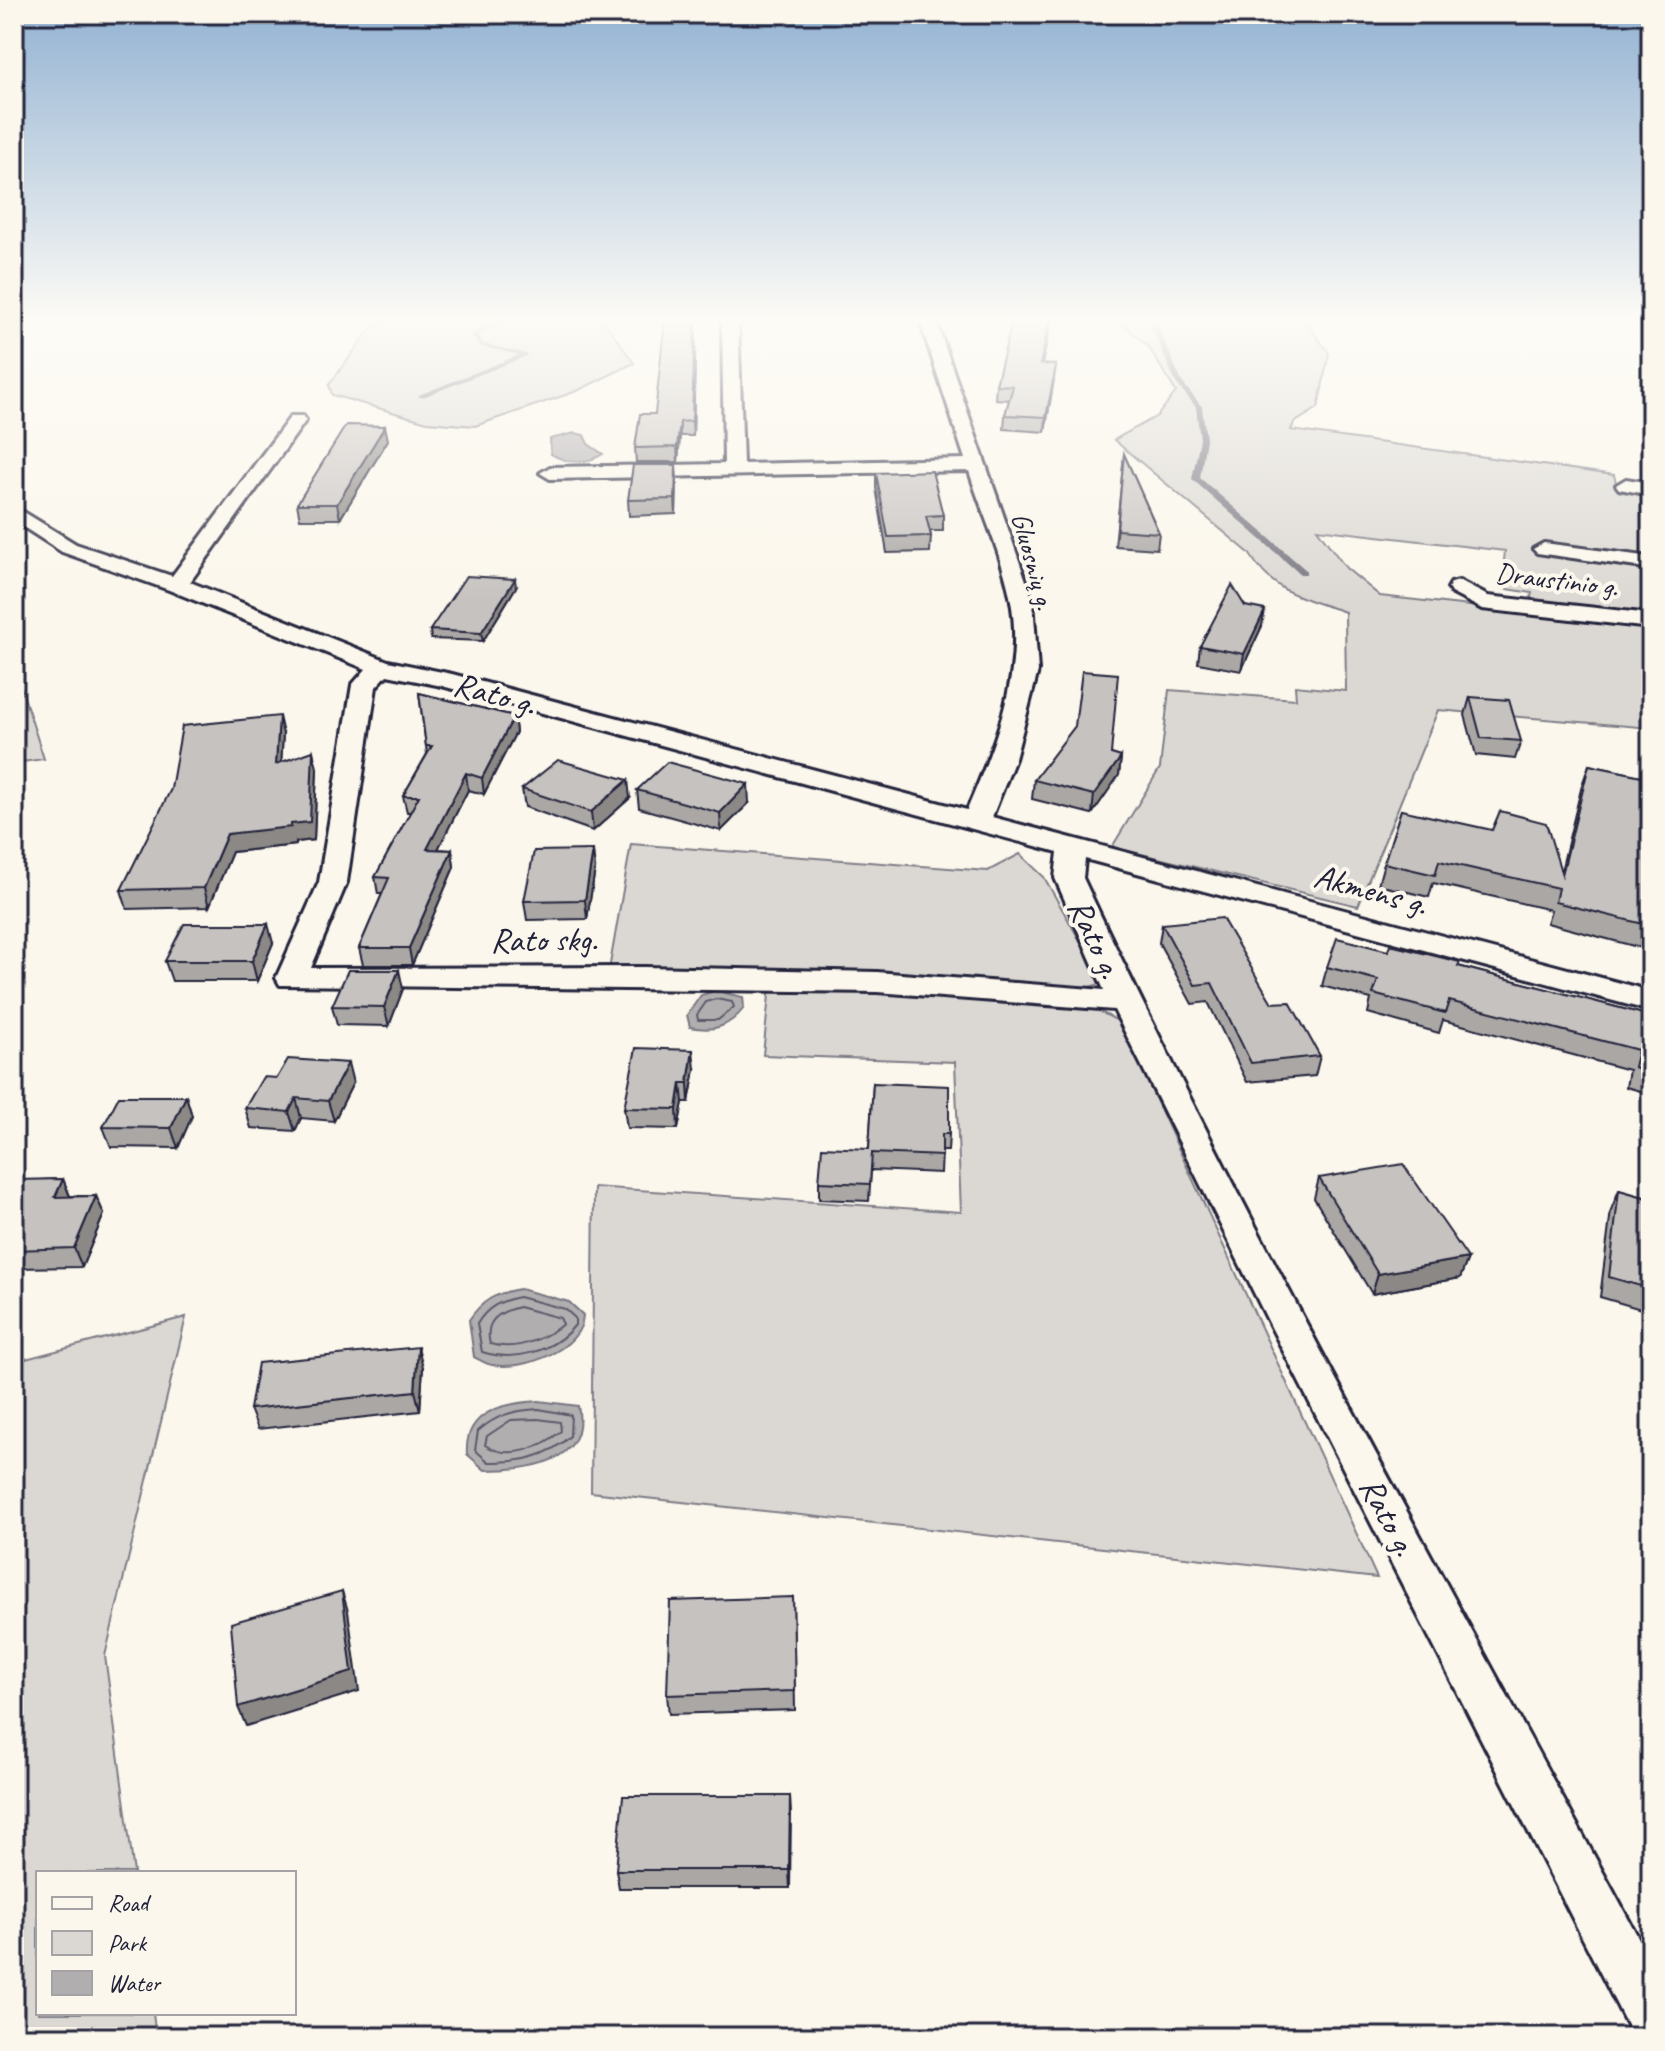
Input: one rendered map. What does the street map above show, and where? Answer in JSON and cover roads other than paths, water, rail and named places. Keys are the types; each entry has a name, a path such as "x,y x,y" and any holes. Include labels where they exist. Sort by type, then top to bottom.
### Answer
{"street":[{"path":"731,414 731,457 735,470"},
{"name":"Gluosnių g.","path":"958,414 1022,601 1026,671 1002,759 976,822"},
{"path":"177,585 297,420"},
{"path":"550,473 974,465"},
{"path":"1626,485 1651,489"},
{"name":"Rato g.","path":"14,512 69,548 177,585 382,667 444,679 1073,846 1069,878 1125,1001 1288,1323 1651,2016"},
{"path":"1544,549 1651,563"},
{"name":"Draustinio g.","path":"1459,588 1482,602 1651,621"},
{"name":"Rato skg.","path":"382,667 364,685 333,882 291,978 644,977 877,982 1125,1001"},
{"name":"Akmens g.","path":"1073,846 1651,1001"}],"water":[{"path":"575,433 584,435 588,444 603,454 577,462 551,454 550,439"},
{"path":"716,991 743,997 744,1008 733,1020 720,1026 706,1029 690,1027 687,1015 701,995"},
{"path":"520,1289 569,1302 583,1315 573,1338 549,1355 519,1365 492,1365 474,1357 469,1320 490,1298"},
{"path":"539,1401 578,1406 579,1425 575,1440 565,1451 537,1465 502,1470 485,1470 467,1454 468,1439 479,1419 500,1407"}],"waterway":[{"path":"1200,414 1203,439 1196,479 1303,572"}]}
